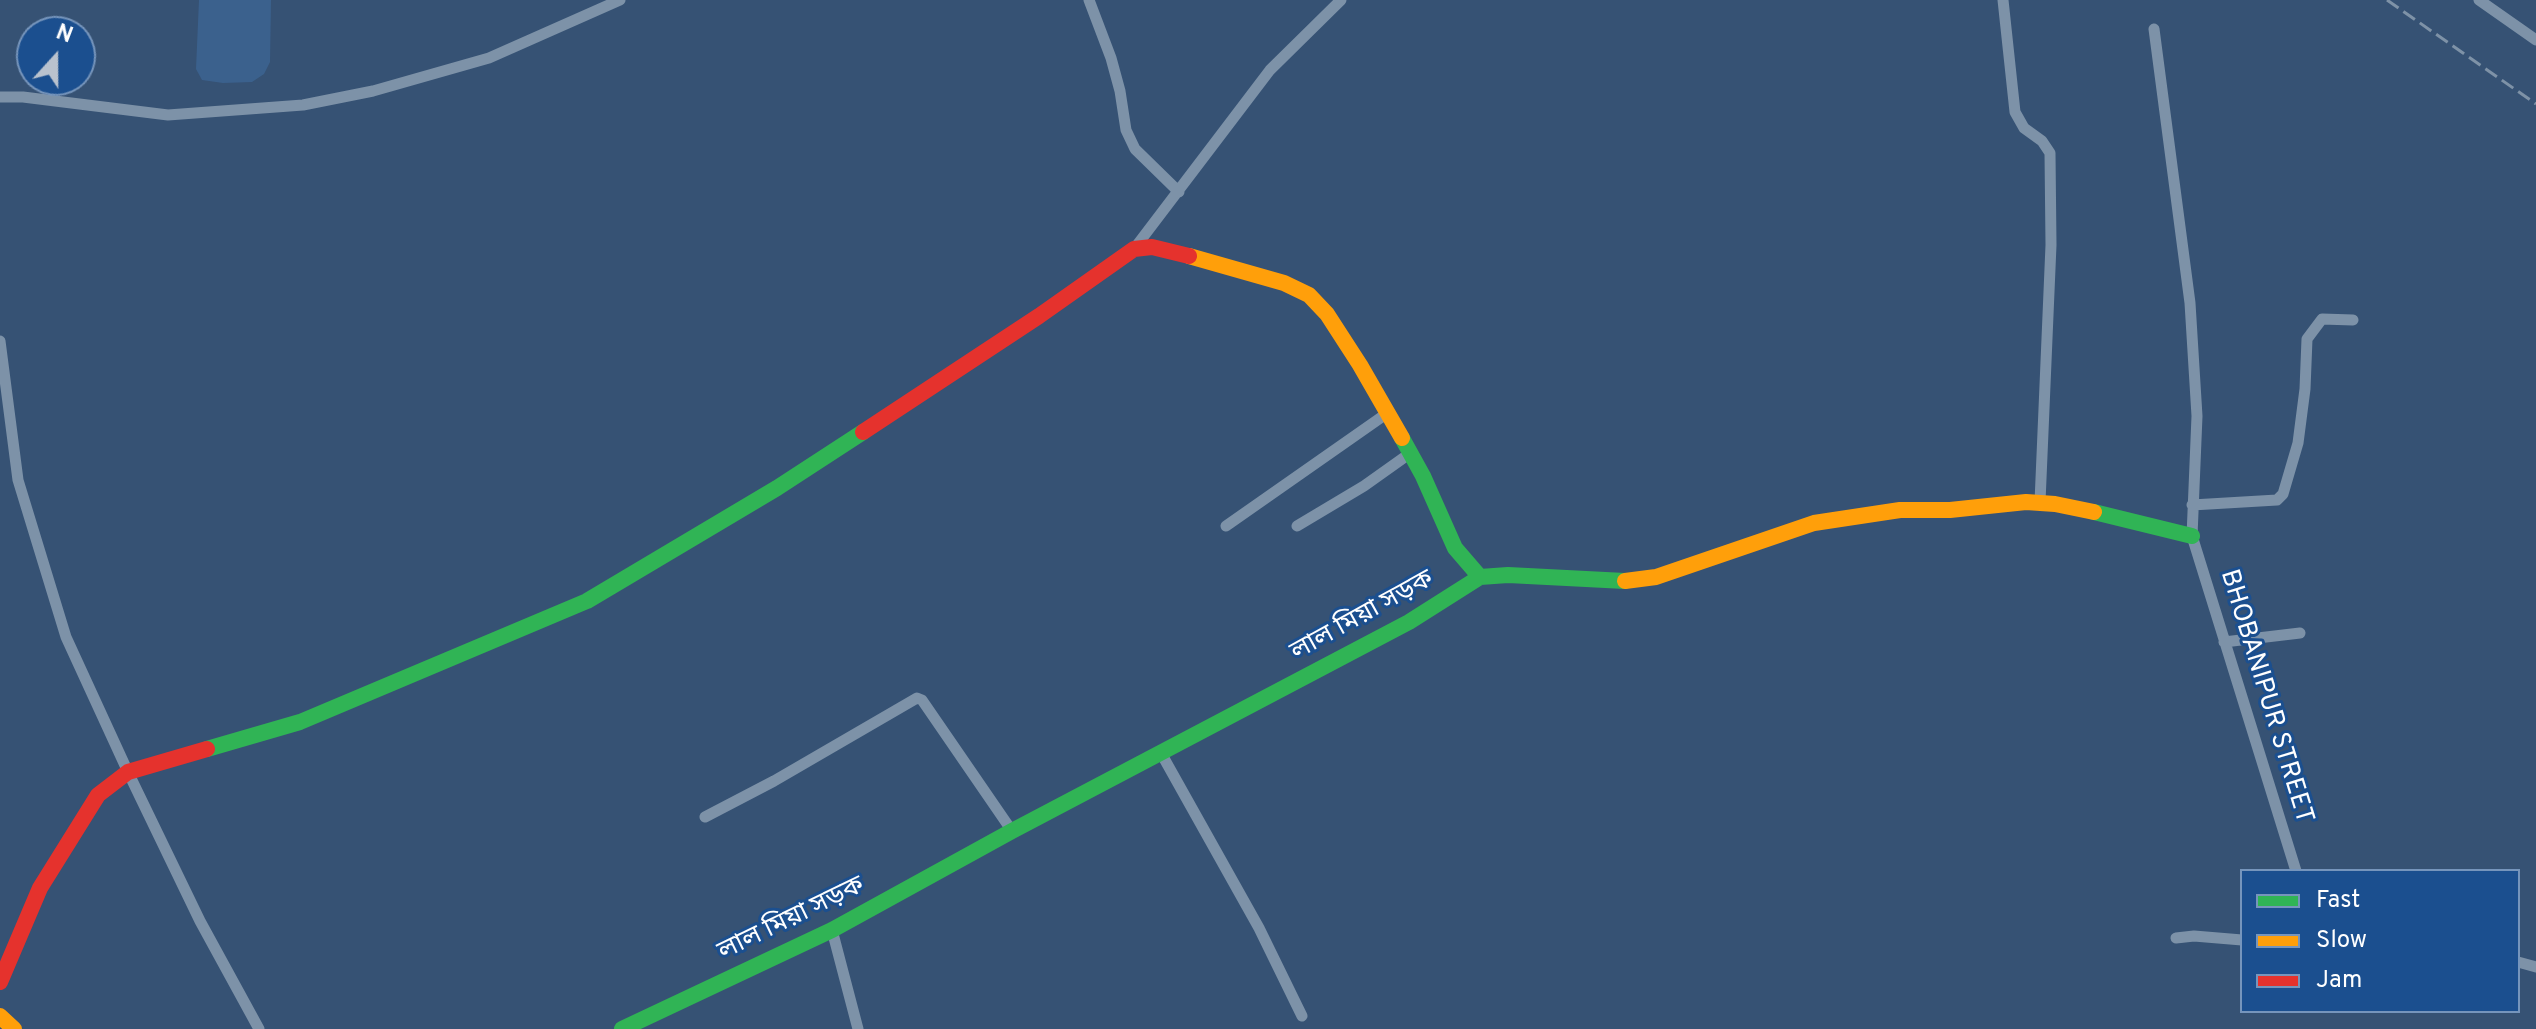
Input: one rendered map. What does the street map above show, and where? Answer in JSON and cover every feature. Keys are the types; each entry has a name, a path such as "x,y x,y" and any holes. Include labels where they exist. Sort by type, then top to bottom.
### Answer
{"street":[{"path":"0,97 23,97 168,115 303,105 373,91 489,58 620,0"},
{"path":"1089,0 1111,58 1126,130 1135,149 1179,192"},
{"path":"0,982 40,888 98,795 128,772 300,722 587,601 777,488 1000,342 1134,249 1270,70 1341,0"},
{"path":"2003,0 2015,112 2024,128 2042,141 2050,153 2051,245 2040,502"},
{"path":"2479,0 2536,40"},
{"name":"BHOBANIPUR STREET","path":"2154,29 2190,303 2197,416 2192,536 2295,869"},
{"path":"1134,249 1152,247 1193,257 1284,283 1309,295 1327,314 1360,365 1423,476 1455,548 1480,577 1508,575 1622,581 1656,577 1814,523 1900,510 1950,510 2040,502 2122,517 2192,536"},
{"path":"2192,505 2277,500 2283,494 2298,443 2307,339 2322,319 2353,320"},
{"path":"0,341 18,480 66,637 200,921 259,1029"},
{"path":"1226,526 1386,414"},
{"path":"1297,526 1364,486 1409,454"},
{"name":"লাল মিয়া সড়ক","path":"622,1029 832,930 1012,831 1409,622 1480,577"},
{"path":"2224,642 2300,633"},
{"path":"705,817 917,698 922,700 1012,831"},
{"path":"1161,753 1259,928 1302,1016"},
{"path":"832,930 858,1029"},
{"path":"2176,938 2194,936 2240,940"},
{"path":"0,1016 14,1029"}],"water":[{"path":"199,0 271,0 270,62 264,74 252,82 202,80 196,69"}],"railway":[{"path":"2387,0 2536,104"}],"traffic: fast":[{"path":"207,749 300,722 587,601 777,488 863,432"},
{"path":"1402,438 1423,476 1455,548 1480,577"},
{"path":"2094,512 2192,536"},
{"path":"622,1029 832,930 1012,831 1409,622 1480,577 1508,575 1625,581"}],"traffic: slow":[{"path":"1189,256 1284,283 1309,295 1327,314 1402,438"},
{"path":"1625,581 1656,577 1814,523 1900,510 1950,510 2026,502 2094,512"},
{"path":"0,1016 14,1029"}],"traffic: jam":[{"path":"863,432 1134,249 1152,247 1189,256"},
{"path":"0,982 40,888 98,795 128,772 207,749"}]}
